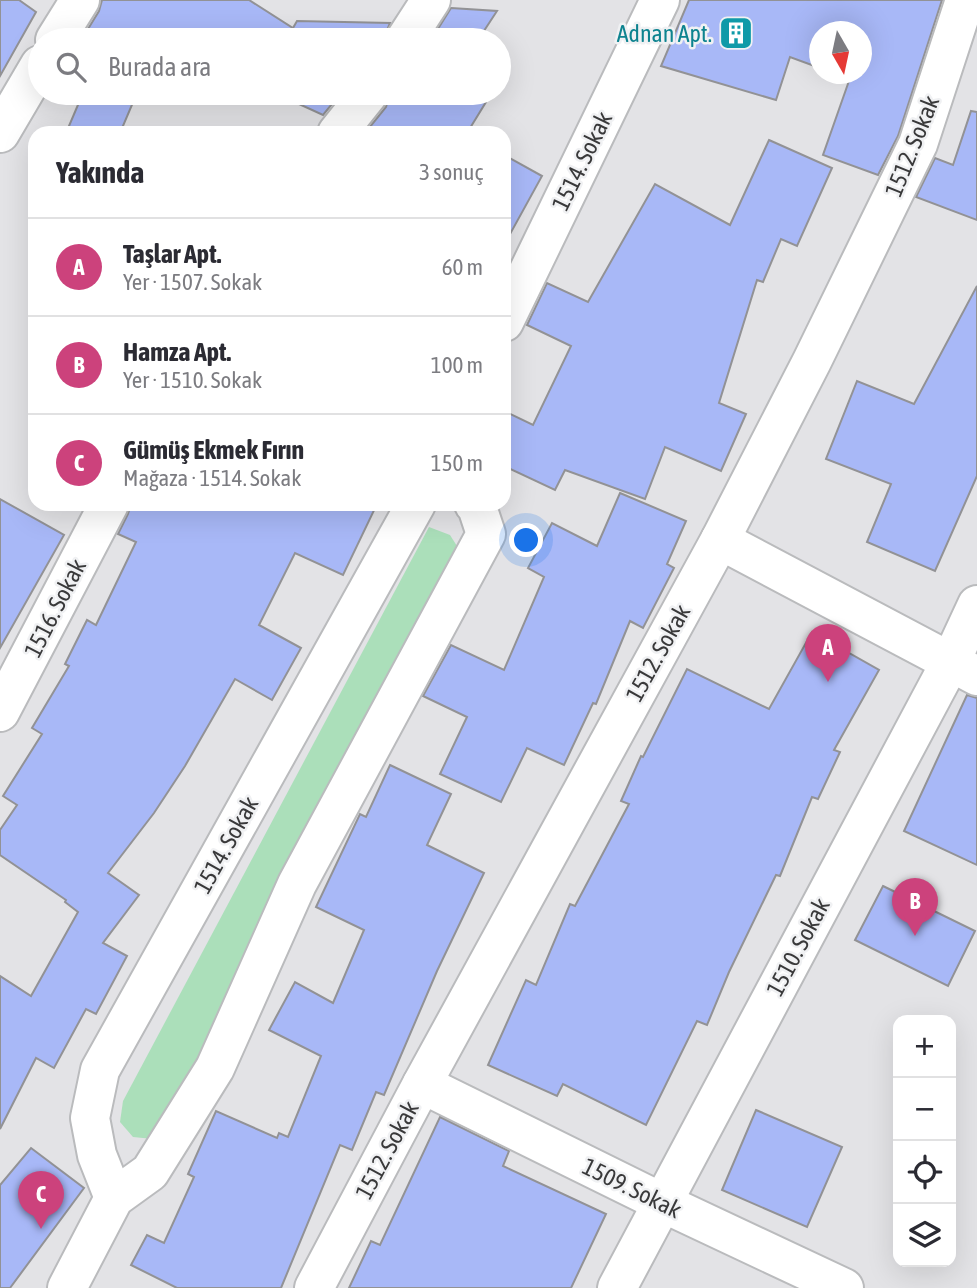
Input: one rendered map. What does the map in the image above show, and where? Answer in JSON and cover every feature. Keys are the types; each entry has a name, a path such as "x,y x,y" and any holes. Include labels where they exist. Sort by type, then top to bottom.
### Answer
{"street":[{"path":"62,28 80,0"},
{"path":"413,28 431,0"},
{"name":"1514. Sokak","path":"511,308 660,0"},
{"name":"1512. Sokak","path":"314,1288 422,1084 720,540 812,361 918,144 965,0"},
{"path":"0,133 28,85"},
{"path":"343,126 359,105"},
{"name":"1516. Sokak","path":"0,712 105,511"},
{"name":"1514. Sokak","path":"114,1198 97,1155 90,1118 100,1070 412,511"},
{"path":"67,1288 114,1198 150,1172 215,1068 297,884 486,534 478,511"},
{"path":"720,540 964,670"},
{"name":"1510. Sokak","path":"617,1288 661,1202 964,670 977,605"},
{"name":"1509. Sokak","path":"422,1084 661,1202 844,1288"}],"green space":[{"path":"429,527 450,535 462,554 166,1125 153,1139 133,1137 120,1122 123,1101"}],"building":[{"path":"0,0 19,0 36,12 0,76"},
{"path":"102,0 249,0 293,28 89,28"},
{"path":"689,0 942,0 898,136 878,175 823,155 848,84 872,84 872,21 809,21 809,64 790,57 776,100 661,66"},
{"path":"451,8 497,11 486,28 438,28"},
{"path":"297,21 390,23 388,28 293,28"},
{"path":"78,105 132,105 123,126 69,126"},
{"path":"301,105 331,105 323,115"},
{"path":"484,105 471,126 371,126 386,107"},
{"path":"971,111 977,112 977,220 916,197 935,158 953,165"},
{"path":"769,140 832,168 797,246 781,239 763,282 757,280 719,403 746,414 721,471 665,447 645,499 565,470 555,490 511,469 511,414 533,425 571,346 527,325 547,283 588,302 655,184 730,225"},
{"path":"511,159 542,176 511,232"},
{"path":"977,286 977,476 935,571 867,542 891,484 826,459 857,381 914,404"},
{"path":"620,493 686,521 667,564 674,568 643,628 630,621 596,704 593,703 564,765 527,748 501,802 440,774 467,717 423,696 451,645 504,670 544,577 528,568 552,523 597,546"},
{"path":"0,499 64,535 0,648"},
{"path":"129,511 374,511 343,575 295,553 259,625 301,648 272,700 235,679 185,766 154,813 108,873 139,895 103,943 127,956 96,1014 86,1009 54,1068 36,1058 0,1129 0,976 31,996 78,912 65,902 66,900 0,855 0,830 17,805 3,796 42,734 32,728 69,666 65,664 87,620 96,625 136,542 118,534"},
{"path":"812,632 879,670 834,750 840,752 818,799 812,797 780,876 776,875 729,972 707,1025 697,1021 646,1125 563,1084 557,1096 488,1065 526,980 536,985 570,904 575,906 629,804 621,801 641,756 643,757 687,669 769,709"},
{"path":"967,695 977,698 977,865 904,831"},
{"path":"390,765 451,794 427,845 484,873 437,971 384,1095 376,1092 352,1150 340,1145 281,1288 177,1288 131,1265 147,1235 164,1243 194,1177 188,1174 216,1111 277,1138 279,1133 288,1137 321,1056 269,1030 295,982 333,1003 364,930 316,907 360,814 366,817"},
{"path":"883,886 975,931 948,986 855,940"},
{"path":"756,1110 842,1147 807,1227 722,1190"},
{"path":"440,1117 509,1151 503,1166 606,1214 571,1288 349,1288 371,1241 380,1245"},
{"path":"31,1148 84,1188 10,1288 0,1288 0,1185"}],"place":[{"name":"Adnan Apt.","path":"736,33"},
{"name":"Taşlar Apt.","path":"828,682"},
{"name":"Hamza Apt.","path":"915,936"},
{"name":"Gümüş Ekmek Fırın","path":"41,1229"}]}
